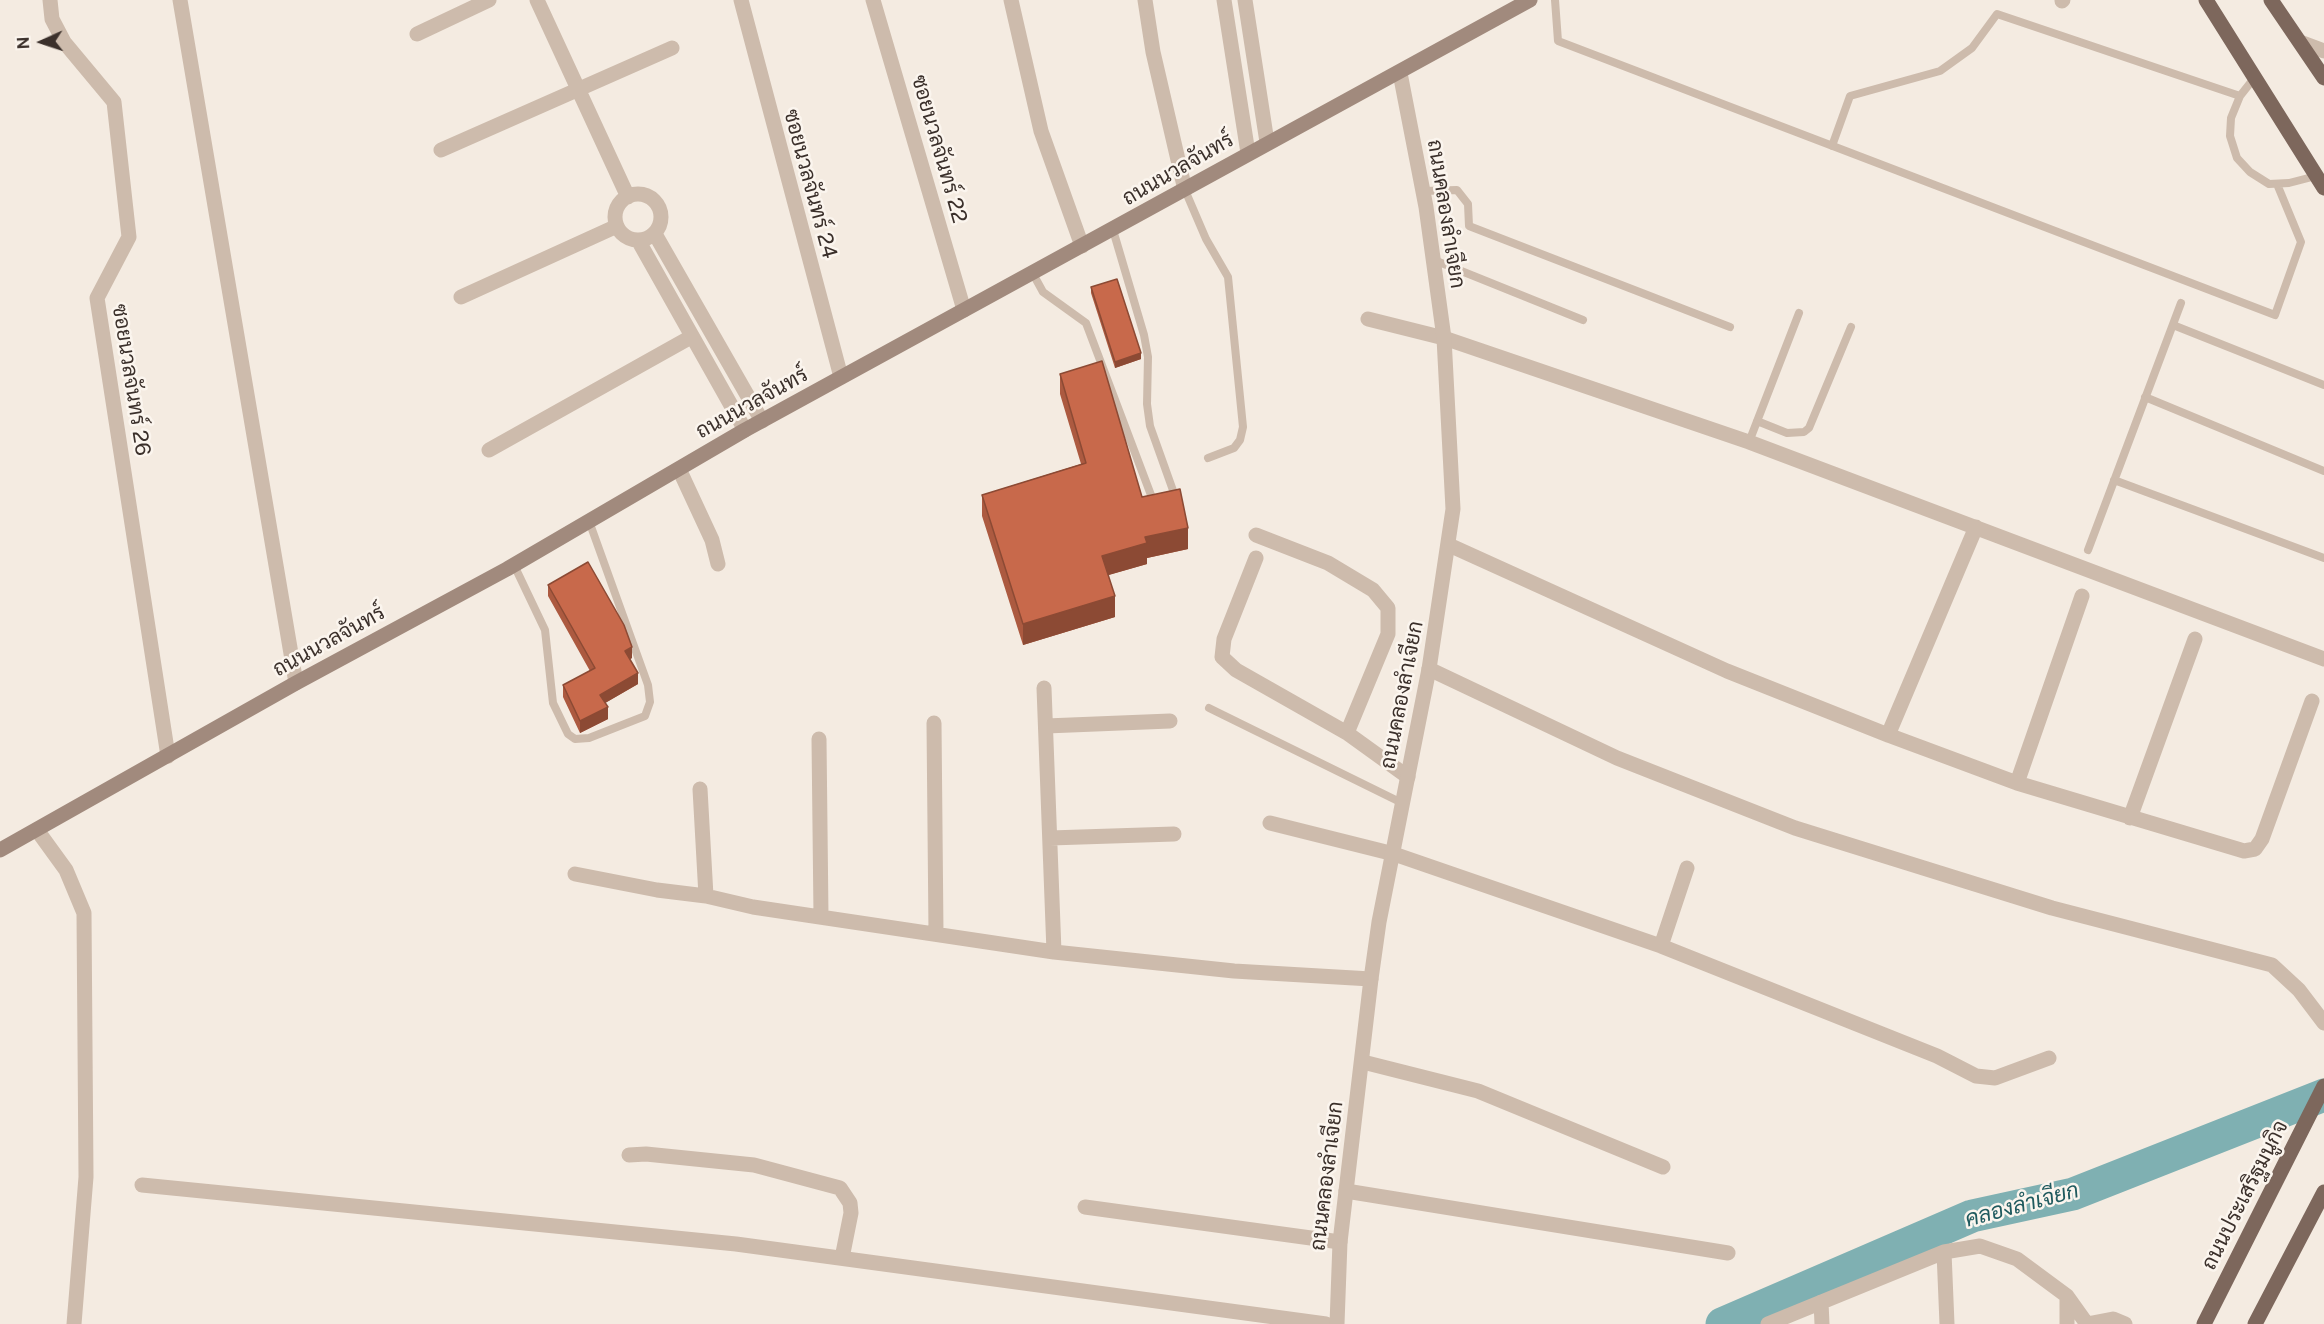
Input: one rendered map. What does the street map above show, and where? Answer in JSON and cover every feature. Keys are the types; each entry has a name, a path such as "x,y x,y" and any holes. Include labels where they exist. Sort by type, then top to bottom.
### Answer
{"main road":[{"name":"ถนนนวลจันทร์","path":"0,850 296,683 514,565 841,377 1530,0"},
{"path":"2205,0 2256,76 2320,182"},
{"path":"2271,0 2324,78"},
{"name":"ถนนประเสริฐมนูกิจ","path":"2204,1324 2324,1086"},
{"path":"2255,1324 2324,1192"}],"street":[{"name":"ซอยนวลจันทร์ 26","path":"50,0 52,19 64,42 114,102 129,237 96,298 168,756"},
{"path":"180,0 296,683"},
{"path":"417,34 489,0"},
{"path":"537,0 581,90 628,197"},
{"name":"ซอยนวลจันทร์ 24","path":"741,0 841,377"},
{"name":"ซอยนวลจันทร์ 22","path":"873,0 964,310"},
{"path":"1011,0 1041,131 1082,246"},
{"path":"1145,0 1153,52 1185,190"},
{"path":"1224,0 1248,153"},
{"path":"1245,0 1268,142"},
{"path":"2300,42 2324,51"},
{"path":"441,150 672,48"},
{"name":"ถนนคลองลำเจียก","path":"1337,1324 1340,1242 1363,1062 1371,978 1402,803 1429,669 1453,509 1444,338 1424,191 1400,73"},
{"path":"647,196 658,206 661,220 655,234 638,240 627,237 617,226 616,211 628,197 647,196"},
{"path":"461,297 617,226"},
{"path":"655,234 762,421"},
{"path":"638,240 691,337 746,430"},
{"path":"1368,319 1444,338 1749,442 2324,659"},
{"path":"489,450 691,337"},
{"path":"679,469 712,540 718,564"},
{"path":"1888,735 1976,527"},
{"path":"1256,535 1328,563 1373,590 1388,608 1389,634 1347,733"},
{"path":"1449,545 1727,671 1888,735 2017,783 2244,851 2255,849 2262,839 2312,701"},
{"path":"1256,558 1224,639 1222,657 1236,670 1347,733 1407,777"},
{"path":"2017,783 2082,596"},
{"path":"2130,818 2195,639"},
{"path":"1429,669 1617,758 1795,828 2052,908 2272,965 2299,990 2324,1023"},
{"path":"1044,688 1054,952"},
{"path":"1046,726 1170,721"},
{"path":"934,723 936,933"},
{"path":"819,739 821,916"},
{"path":"700,789 706,896"},
{"path":"1270,823 1394,854 1661,946 1937,1056 1976,1076 1995,1078 2049,1058"},
{"path":"37,830 66,870 84,913 86,1177 74,1324"},
{"path":"1050,838 1174,834"},
{"path":"1661,946 1687,868"},
{"path":"575,874 657,890 706,896 753,907 1054,952 1234,971 1371,978"},
{"path":"1363,1062 1478,1091 1663,1167"},
{"path":"629,1155 646,1154 754,1166 840,1188 850,1203 850,1224 842,1258"},
{"path":"142,1185 736,1244 1326,1324"},
{"path":"1346,1191 1728,1253"},
{"path":"1085,1207 1340,1242"},
{"path":"1768,1324 1944,1252 1980,1246 2017,1259 2067,1296 2087,1324 2113,1319 2124,1324"},
{"path":"1944,1252 1947,1324"},
{"path":"2067,1296 2067,1324"},
{"path":"1821,1302 1822,1324"}],"lane":[{"path":"1555,0 1558,41 2275,315 2301,242 2277,184"},
{"path":"1832,146 1850,96 1940,71 1972,48 1997,14 2240,96"},
{"path":"2256,76 2240,96 2231,118 2230,136 2237,158 2269,184 2320,182"},
{"path":"1185,190 1206,239 1228,277 1240,394 1242,427 1240,440 1234,448 1208,458"},
{"path":"1424,191 1457,190 1468,204 1469,225 1730,327"},
{"path":"1032,273 1042,292 1086,323 1155,505 1175,496 1150,426 1147,404 1148,357 1113,230"},
{"path":"1434,260 1583,320"},
{"path":"2088,550 2181,303"},
{"path":"1749,442 1799,313"},
{"path":"2173,325 2324,385"},
{"path":"1757,421 1787,433 1804,432 1809,428 1851,327"},
{"path":"2145,397 2324,471"},
{"path":"2114,480 2324,558"},
{"path":"514,565 545,630 552,697 568,734 575,739 589,738 645,716 650,702 648,685 589,521"},
{"path":"1209,708 1402,803"}],"building":[{"path":"1117,279 1141,353 1115,362 1091,287"},
{"path":"1102,361 1142,497 1180,489 1188,528 1145,537 1147,543 1102,556 1115,596 1023,624 982,495 1086,463 1060,374"},
{"path":"588,562 624,625 632,647 625,651 638,673 600,695 608,707 580,721 563,685 595,668 548,585"}],"waterway":[{"name":"คลองลำเจียก","path":"1722,1324 1972,1216 2073,1194 2324,1095"}]}
